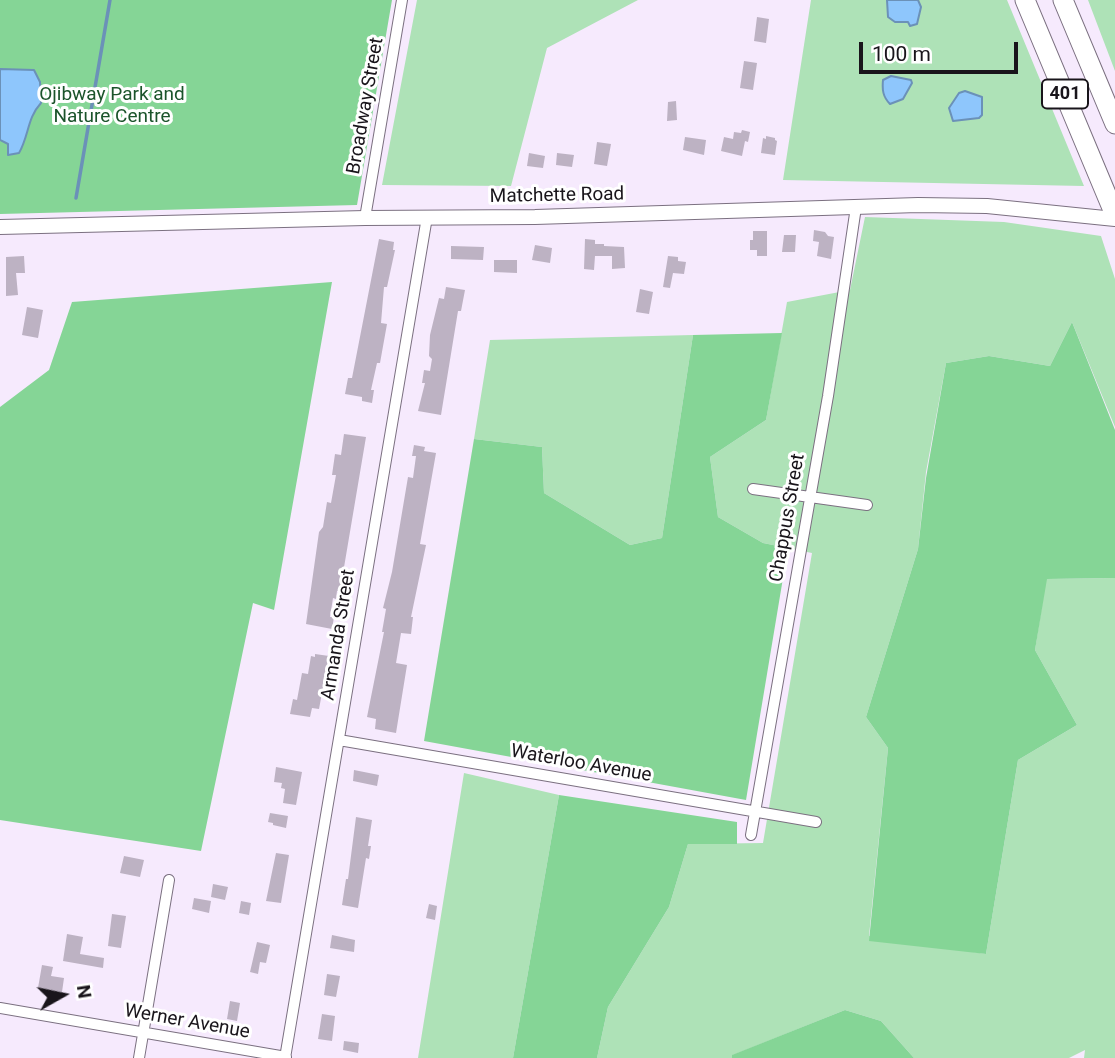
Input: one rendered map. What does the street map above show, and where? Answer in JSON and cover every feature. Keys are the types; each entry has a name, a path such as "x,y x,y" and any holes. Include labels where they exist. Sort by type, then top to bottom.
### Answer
{"highway":[{"name":"401","path":"1025,0 1115,217"},
{"name":"401","path":"1063,0 1115,124"}],"street":[{"name":"Broadway Street","path":"365,218 402,0"},
{"name":"Matchette Road","path":"0,227 856,207 987,206 1115,217"},
{"name":"Chappus Street","path":"751,835 828,396 856,207"},
{"name":"Armanda Street","path":"285,1057 426,217"},
{"path":"753,489 867,505"},
{"name":"Waterloo Avenue","path":"339,740 816,822"},
{"path":"139,1058 169,880"},
{"name":"Werner Avenue","path":"0,1007 285,1057"}],"green space":[{"name":"Ojibway Park and Nature Centre","path":"0,0 392,0 357,205 0,214"},
{"path":"417,0 638,0 547,48 511,186 382,185"},
{"path":"811,0 1007,0 1084,186 783,180"},
{"path":"1088,0 1115,0 1115,71"},
{"path":"865,217 1004,222 1101,236 1115,279 1115,427 1072,322 1050,366 989,356 946,363 926,472 918,549 866,717 888,748 869,936 986,954 1018,760 1077,725 1035,650 1046,579 1115,578 1115,1058 1084,1058 1085,1050 1069,1058 914,1058 881,1021 845,1010 733,1055 732,1058 597,1058 608,1007 669,907 688,844 763,843 812,553 763,543 718,517 710,457 766,420 787,302 850,290"},
{"path":"332,282 274,610 253,603 201,851 0,820 0,407 49,370 72,302"},
{"path":"1072,322 1115,430 1115,578 1047,579 1035,650 1077,725 1018,760 986,954 869,941 888,748 866,717 918,549 926,478 946,363 989,356 1050,366"},
{"path":"782,333 766,420 710,457 718,517 763,543 788,548 746,800 424,741 474,439 542,447 544,493 630,545 662,538 693,335"},
{"path":"693,335 662,538 630,545 544,493 542,447 474,439 490,340"},
{"path":"464,773 559,795 513,1058 418,1058"},
{"path":"559,795 737,822 737,844 688,844 669,907 608,1007 597,1058 513,1058"},
{"path":"845,1010 881,1021 914,1058 732,1058 732,1055"}],"water":[{"path":"887,0 918,0 921,7 917,24 910,26 908,22 895,22 888,17"},
{"path":"0,69 34,70 40,82 41,103 33,115 22,147 19,153 8,155 8,144 0,140"},
{"path":"891,76 911,80 912,83 903,99 890,104 884,96 883,80"},
{"path":"965,91 982,97 982,115 979,118 953,121 949,108 959,93"}],"building":[{"path":"757,17 769,19 766,43 754,41"},
{"path":"744,61 757,63 753,90 740,88"},
{"path":"676,101 677,120 667,121 668,102"},
{"path":"742,130 750,132 742,156 721,151 724,137 733,139 734,132 741,133"},
{"path":"766,136 777,141 775,155 761,153 763,138 766,139"},
{"path":"685,137 706,140 704,155 683,150"},
{"path":"597,142 611,144 607,166 594,164"},
{"path":"529,153 545,156 543,168 527,166"},
{"path":"557,153 574,155 572,167 556,165"},
{"path":"814,230 834,237 831,259 817,256 819,242 813,241"},
{"path":"753,231 767,231 767,256 757,256 757,250 750,250"},
{"path":"784,235 796,235 795,252 782,252"},
{"path":"379,239 394,242 395,250 387,287 384,287 381,323 387,324 380,363 377,363 371,390 374,390 372,403 362,401 362,397 345,394 348,378 352,378"},
{"path":"585,239 595,240 595,244 604,246 624,247 625,268 612,269 612,256 595,256 594,270 584,269"},
{"path":"535,245 552,248 550,263 532,260"},
{"path":"451,246 484,247 483,260 451,259"},
{"path":"24,256 25,273 16,273 18,295 6,296 6,257"},
{"path":"668,256 678,257 678,261 686,262 684,274 673,273 670,288 663,287"},
{"path":"494,260 517,260 517,273 494,272"},
{"path":"446,287 465,290 461,311 458,311 441,415 418,411 425,383 422,383 424,370 430,371 432,359 429,356 430,335 439,298 444,299"},
{"path":"640,289 653,292 649,314 636,312"},
{"path":"27,307 43,310 38,338 22,335"},
{"path":"344,434 366,437 340,591 337,591 336,599 333,598 330,617 334,617 332,629 306,624 319,532 323,527 327,502 331,503 336,475 332,475 335,454 341,455"},
{"path":"414,445 425,447 424,451 436,453 420,544 426,545 411,617 411,634 401,633 396,663 407,665 396,733 375,729 376,719 367,717 384,632 386,609 383,608 408,477 413,478 416,456 412,456"},
{"path":"315,654 329,656 319,709 312,708 310,717 290,714 293,699 297,700 302,673 308,674 311,656 315,657"},
{"path":"276,767 302,772 296,805 283,803 285,789 281,788 282,783 274,782"},
{"path":"354,770 379,775 377,786 353,781"},
{"path":"270,813 288,816 286,828 268,822"},
{"path":"356,817 372,820 369,859 366,858 358,908 342,905"},
{"path":"276,853 289,855 281,903 266,901"},
{"path":"124,856 144,860 140,877 120,873"},
{"path":"213,884 228,887 225,900 211,897"},
{"path":"194,898 211,901 209,913 192,909"},
{"path":"241,901 251,903 249,915 239,913"},
{"path":"429,904 437,906 435,920 426,918"},
{"path":"112,914 126,916 121,948 108,946"},
{"path":"67,934 83,937 80,954 104,958 103,968 63,961"},
{"path":"332,935 355,940 354,952 330,948"},
{"path":"257,942 270,945 266,963 260,962 258,974 250,972"},
{"path":"42,965 53,967 51,976 64,978 62,992 38,988"},
{"path":"327,974 340,976 336,997 324,995"},
{"path":"230,1001 240,1003 237,1021 227,1019"},
{"path":"322,1014 335,1016 332,1041 318,1039"},
{"path":"344,1041 359,1043 358,1053 343,1050"}],"waterway":[{"path":"76,198 110,0"}]}
